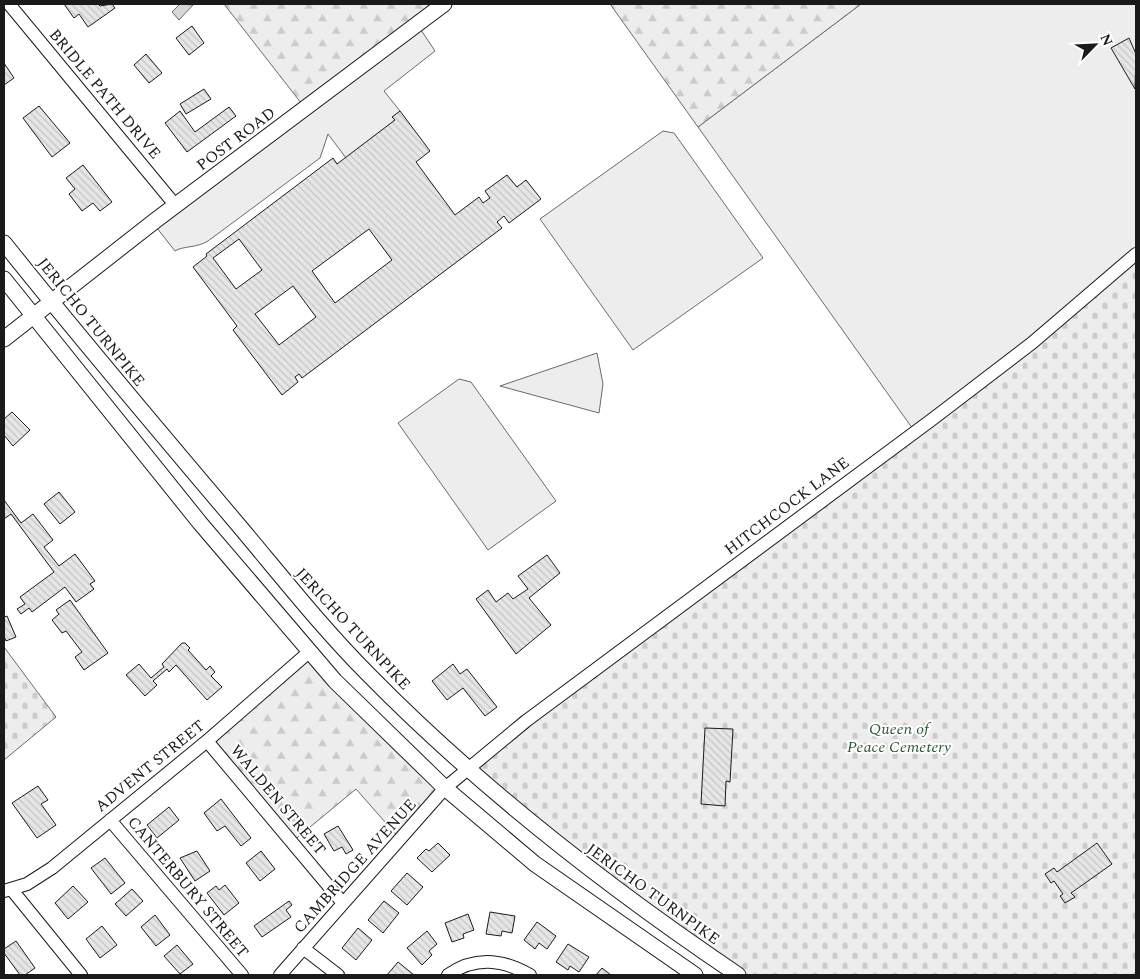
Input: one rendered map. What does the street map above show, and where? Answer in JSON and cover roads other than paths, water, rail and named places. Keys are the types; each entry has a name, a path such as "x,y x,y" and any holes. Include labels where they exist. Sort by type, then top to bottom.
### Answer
{"main road":[{"name":"POST ROAD","path":"4,338 444,4"},
{"name":"JERICHO TURNPIKE","path":"4,243 262,554 368,674 467,769 562,849 660,922 738,975"},
{"path":"4,279 240,571 335,681 450,784 534,864 695,975"},
{"path":"240,571 262,554"}],"street":[{"name":"BRIDLE PATH DRIVE","path":"9,4 176,206"},
{"name":"HITCHCOCK LANE","path":"450,784 526,721 1002,366 1136,254"},
{"name":"ADVENT STREET","path":"8,890 27,884 52,868 207,741 309,652"},
{"name":"WALDEN STREET","path":"207,741 342,902"},
{"name":"CAMBRIDGE AVENUE","path":"280,975 342,902 450,784"},
{"name":"CANTERBURY STREET","path":"110,820 242,975"},
{"path":"8,890 81,975"},
{"path":"304,948 338,975"},
{"path":"448,975 469,964 485,960 514,966 530,975"}],"park label":[{"name":"Queen of Peace Cemetery","path":"899,738"}]}
